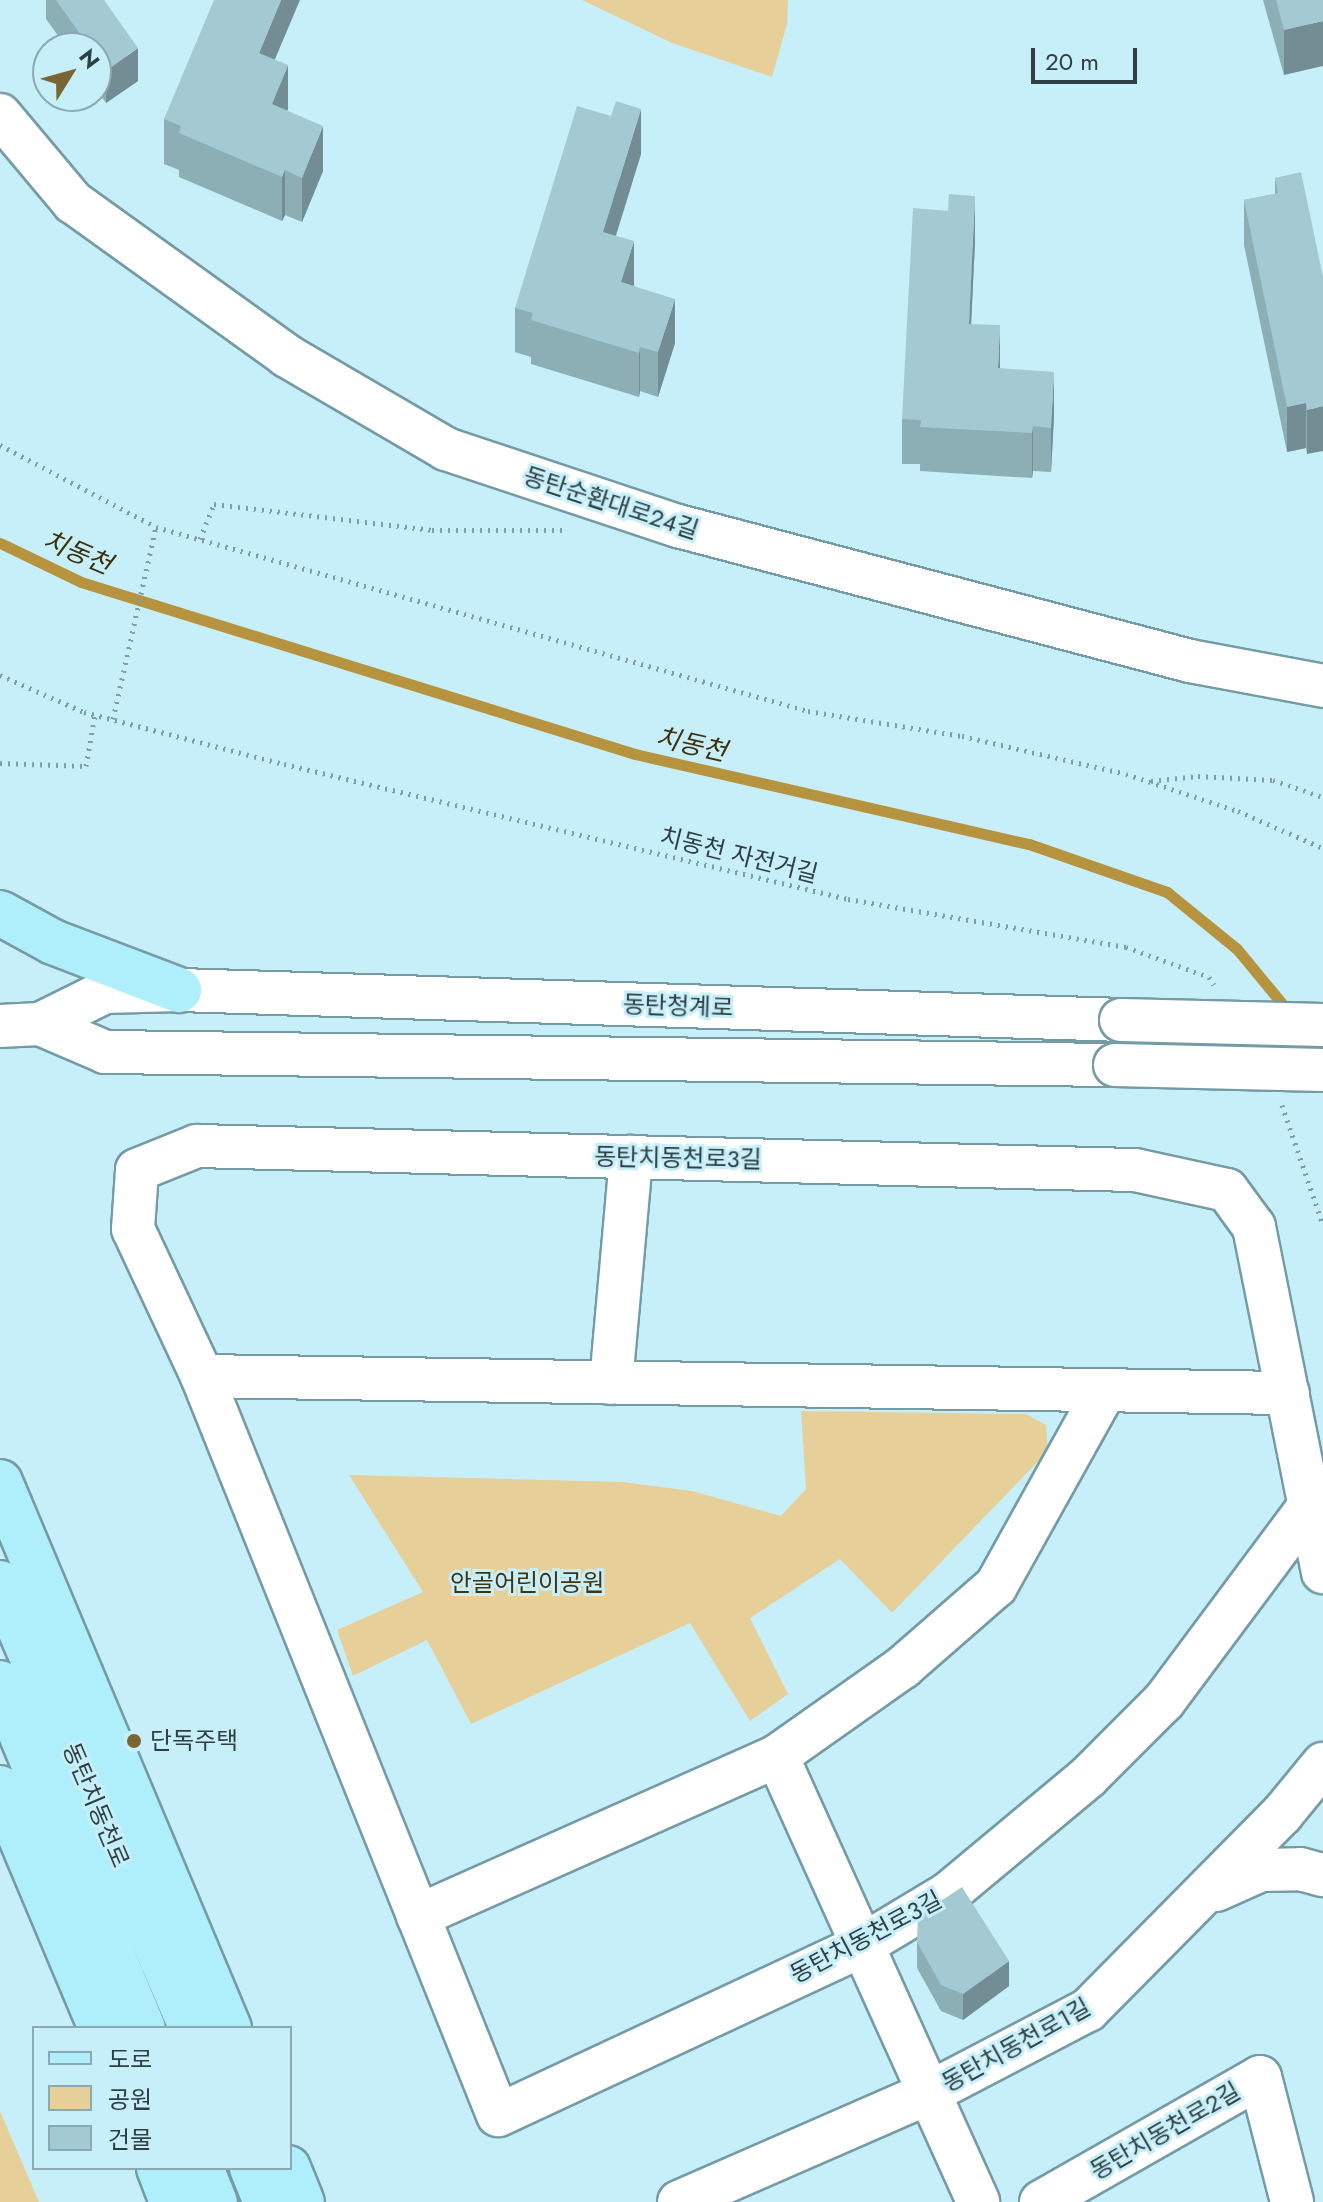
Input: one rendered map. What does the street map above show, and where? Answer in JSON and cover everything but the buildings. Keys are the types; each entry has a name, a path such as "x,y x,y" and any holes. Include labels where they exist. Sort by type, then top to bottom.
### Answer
{"main road":[{"path":"0,913 53,942 179,990"},
{"path":"0,1482 228,2026"},
{"name":"동탄치동천로","path":"0,1583 191,2026"},
{"name":"동탄치동천로","path":"0,1683 142,2026"},
{"path":"0,1788 100,2026"},
{"path":"160,2170 172,2202"},
{"path":"202,2170 215,2202"},
{"path":"253,2170 266,2202"},
{"path":"289,2170 302,2202"}],"street":[{"name":"동탄순환대로24길","path":"0,115 73,202 287,356 446,449 621,507 1190,661 1323,686"},
{"name":"동탄청계로","path":"20,1025 105,992 179,990 1323,1025"},
{"name":"동탄청계로","path":"20,1025 105,1052 1323,1070"},
{"name":"동탄치동천로3길","path":"1308,1508 1164,1701 1088,1777 949,1893 861,1946 498,2115 202,1376 133,1229 137,1170 197,1146 1135,1170 1227,1190 1254,1227 1323,1572"},
{"path":"611,1383 631,1157"},
{"path":"202,1376 1288,1393"},
{"path":"418,1916 777,1756 903,1667 996,1586 1104,1392"},
{"path":"777,1756 978,2202"},
{"name":"동탄치동천로1길","path":"679,2202 929,2093 1088,2010 1204,1896 1323,1764"},
{"path":"1204,1896 1261,1870 1300,1869 1323,1875"},
{"name":"동탄치동천로2길","path":"1041,2202 1260,2077 1292,2202"}],"path":[{"path":"0,445 156,527 808,711 962,736 1146,781 1238,811 1323,848"},
{"path":"200,539 214,504 432,530 516,533 591,527 621,507"},
{"path":"113,719 156,527"},
{"name":"치동천 자전거길","path":"0,675 95,715 848,899 1126,947 1209,977 1216,989"},
{"path":"0,763 86,766 95,715"},
{"path":"1146,781 1198,776 1273,780 1323,797"},
{"path":"1281,1101 1323,1225"}],"green space":[{"path":"582,0 788,0 787,24 772,77 672,43"},
{"name":"안골어린이공원","path":"801,1411 1026,1414 1046,1425 1048,1451 892,1613 840,1559 750,1618 788,1694 750,1721 690,1623 471,1724 427,1640 353,1676 337,1630 423,1592 349,1475 623,1482 692,1491 781,1516 806,1489"},
{"path":"0,2111 39,2202 0,2202"}],"waterway":[{"name":"치동천","path":"0,543 81,582 635,754 1029,844 1167,892 1237,949 1289,1012"}],"place":[{"name":"단독주택","path":"134,1741"}]}
